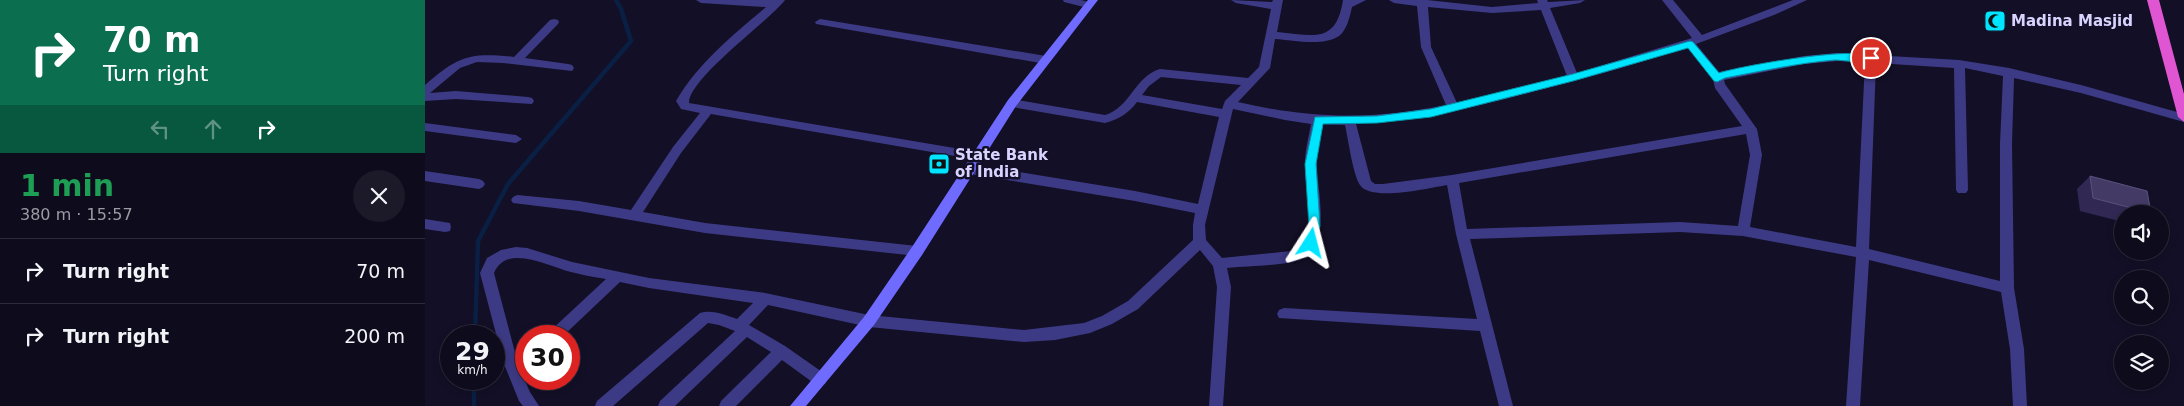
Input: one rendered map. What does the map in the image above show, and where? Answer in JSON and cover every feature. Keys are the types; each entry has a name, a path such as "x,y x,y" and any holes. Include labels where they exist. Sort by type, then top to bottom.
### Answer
{"highway":[{"path":"2153,0 2184,118"}],"main road":[{"path":"797,406 869,321 917,251 1012,104 1091,2"}],"street":[{"path":"701,0 778,2"},
{"path":"1068,0 1091,2"},
{"path":"1215,406 1223,287 1219,264 1200,242 1199,224 1227,109 1249,82 1264,68 1277,3 1236,0"},
{"path":"1272,35 1328,36 1336,33 1348,3 1361,0"},
{"path":"1394,0 1492,10 1580,0"},
{"path":"1667,0 1695,42 1717,78 1719,85 1751,129 1756,143 1756,155 1743,231"},
{"path":"1135,98 1318,120 1394,118 1453,108 1573,78 1695,42 1802,0"},
{"path":"778,2 706,69 684,95 682,101 685,106 978,156"},
{"path":"1422,2 1426,47 1453,108"},
{"path":"1543,3 1573,78"},
{"path":"516,61 554,22"},
{"path":"820,22 1046,60"},
{"path":"1717,78 1723,75 1804,60 1837,57 1959,64 2009,72 2081,89 2184,118"},
{"path":"1853,406 1863,253 1871,58"},
{"path":"425,91 443,75 469,59 516,61 568,68"},
{"path":"1959,64 1962,190"},
{"path":"2009,72 2006,144 2007,288 2017,349 2020,406"},
{"path":"1012,104 1105,119 1115,118 1123,113 1151,78 1160,73 1249,82"},
{"path":"425,97 456,95 528,101"},
{"path":"634,216 677,150 707,111"},
{"path":"1219,264 1294,256 1304,252 1311,243 1314,226 1311,164 1318,120"},
{"path":"1349,120 1365,183 1372,188 1383,189 1452,180 1751,129"},
{"path":"425,127 516,139"},
{"path":"970,169 1135,196 1202,210"},
{"path":"425,176 479,184"},
{"path":"1452,180 1462,234 1506,406"},
{"path":"517,200 579,206 705,228 917,251"},
{"path":"425,224 445,227"},
{"path":"1462,234 1680,227 1743,231 1863,253 2007,288"},
{"path":"531,406 524,400 514,372 487,273 491,262 501,255 516,252 527,253 572,267 649,283 765,299 869,321 1024,336 1055,334 1085,329 1133,305 1200,242"},
{"path":"565,325 618,276"},
{"path":"665,406 743,328 765,299"},
{"path":"1285,314 1485,325"},
{"path":"602,406 705,317 714,317 743,328 820,379"},
{"path":"726,406 780,353"}],"building":[{"path":"2090,176 2147,191 2150,205 2120,205 2093,198"}],"waterway":[{"path":"475,325 478,241 508,184 631,41 621,9 616,0"},
{"path":"474,390 474,406"}],"place":[{"name":"Madina Masjid","path":"1995,21"},
{"name":"State Bank of India","path":"939,164"}],"route":[{"path":"1311,243 1314,226 1311,164 1318,120 1394,118 1431,113 1573,78 1690,44 1717,78 1723,75 1804,60 1837,57 1871,58"}]}
